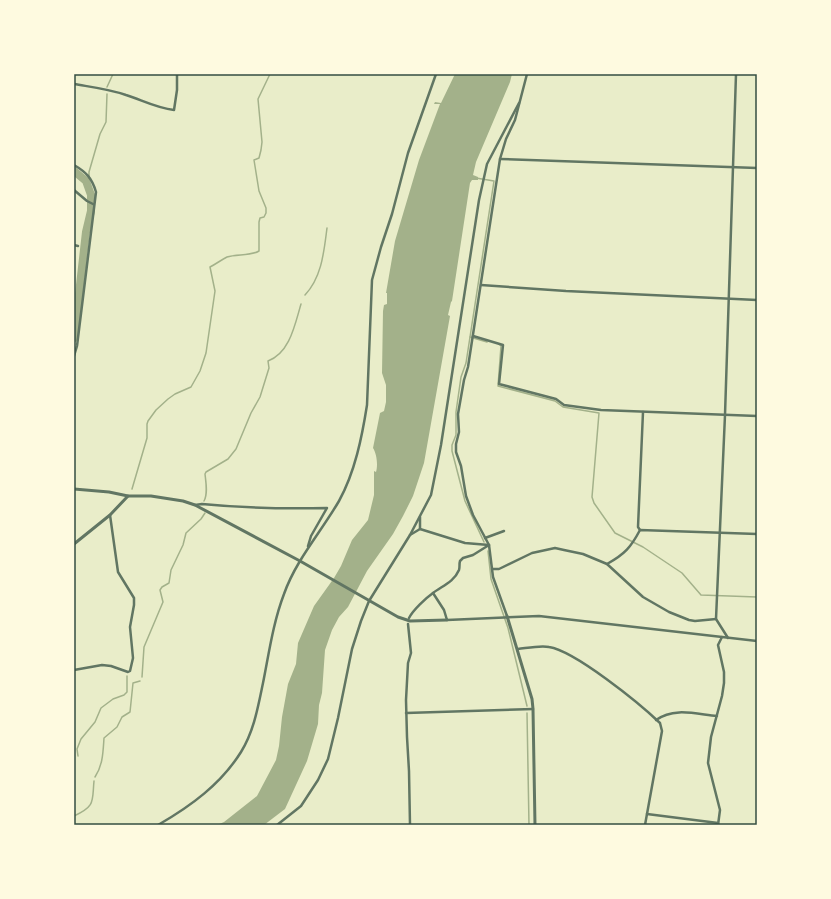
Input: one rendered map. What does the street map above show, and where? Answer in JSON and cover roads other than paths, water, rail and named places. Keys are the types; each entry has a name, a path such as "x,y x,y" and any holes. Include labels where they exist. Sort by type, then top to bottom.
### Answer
{"street":[{"path":"74,84 110,90 159,108 174,110 177,90 177,74"},
{"path":"307,549 329,517 344,490 357,452 364,426 366,405 372,280 408,153 436,74"},
{"path":"528,74 515,120 506,139 500,159 468,368 464,380 458,414 459,432 456,452 466,496 473,515 489,545 493,577 518,649 532,699 535,825"},
{"path":"728,638 716,619 725,415 736,74"},
{"path":"277,825 292,814 306,800 328,759 355,637 369,601 410,535 431,495 479,200 487,164 519,103"},
{"path":"500,159 757,168"},
{"path":"74,165 84,170 90,177 96,192 80,330 74,356"},
{"path":"74,190 93,204"},
{"path":"74,245 78,246"},
{"path":"481,285 566,291 757,300"},
{"path":"473,336 503,345 499,384 556,399 564,405 601,410 757,416"},
{"path":"640,530 638,527 643,412"},
{"path":"74,489 110,492 128,496 150,496 183,501 195,505 302,562 398,617 410,620 447,620 507,616 551,617 757,641"},
{"path":"74,544 110,515 128,496"},
{"path":"158,825 208,792 233,764 249,737 258,708 277,613 284,592 302,562 311,536 326,508 270,509 202,504 195,505"},
{"path":"74,670 102,664 128,672 130,671 132,664 133,652 130,627 134,598 118,572 110,515"},
{"path":"420,517 420,529"},
{"path":"410,535 420,529 465,543 489,545"},
{"path":"640,530 757,534"},
{"path":"607,564 628,550 640,530"},
{"path":"485,538 504,531"},
{"path":"410,618 416,609 433,593 447,584 454,577 459,570 460,561 463,558 473,555 489,545"},
{"path":"492,569 499,569 532,553 554,548 583,554 607,564 643,596 669,612 695,621 716,619"},
{"path":"433,593 444,610 447,620"},
{"path":"408,624 410,652 408,663 406,713 410,825"},
{"path":"647,814 718,824 720,810 708,762 711,737 724,683 724,672 718,645 722,637"},
{"path":"518,649 548,646 572,656 616,687 656,720 662,731 645,825"},
{"path":"406,713 533,709"},
{"path":"656,720 664,715 675,712 717,716"}],"waterway":[{"path":"107,87 113,74"},
{"path":"132,489 147,438 148,421 156,410 168,399 191,387 200,371 206,353 215,291 210,267 227,257 252,254 259,251 259,222 260,218 264,217 266,208 259,191 254,160 259,158 262,142 258,99 270,74"},
{"path":"89,186 89,172 100,134 106,122 107,94"},
{"path":"74,171 86,181 91,195 91,211 86,232 74,338"},
{"path":"476,178 494,181 466,363 461,377 456,412 456,435 452,445 452,451 465,501 484,542"},
{"path":"305,295 311,288 319,272 327,228"},
{"path":"204,501 206,492 205,474 228,459 236,449 251,413 260,397 269,368 268,361 282,352 287,345 294,329 301,304"},
{"path":"470,337 487,342"},
{"path":"500,345 498,386 555,401 563,407 599,413 592,497 594,503 615,533 643,547 682,573 701,595 757,597"},
{"path":"142,677 144,647 163,602 160,590 169,583 171,570 183,545 186,533 201,519 205,513"},
{"path":"488,551 491,579 508,628 527,706"},
{"path":"78,756 77,749 81,739 95,722 101,708 113,699 124,695 127,692 127,676"},
{"path":"95,777 101,763 104,738 117,727 122,717 130,712 133,683 140,681"},
{"path":"527,713 529,825"},
{"path":"74,816 86,809 92,802 94,781"}]}
